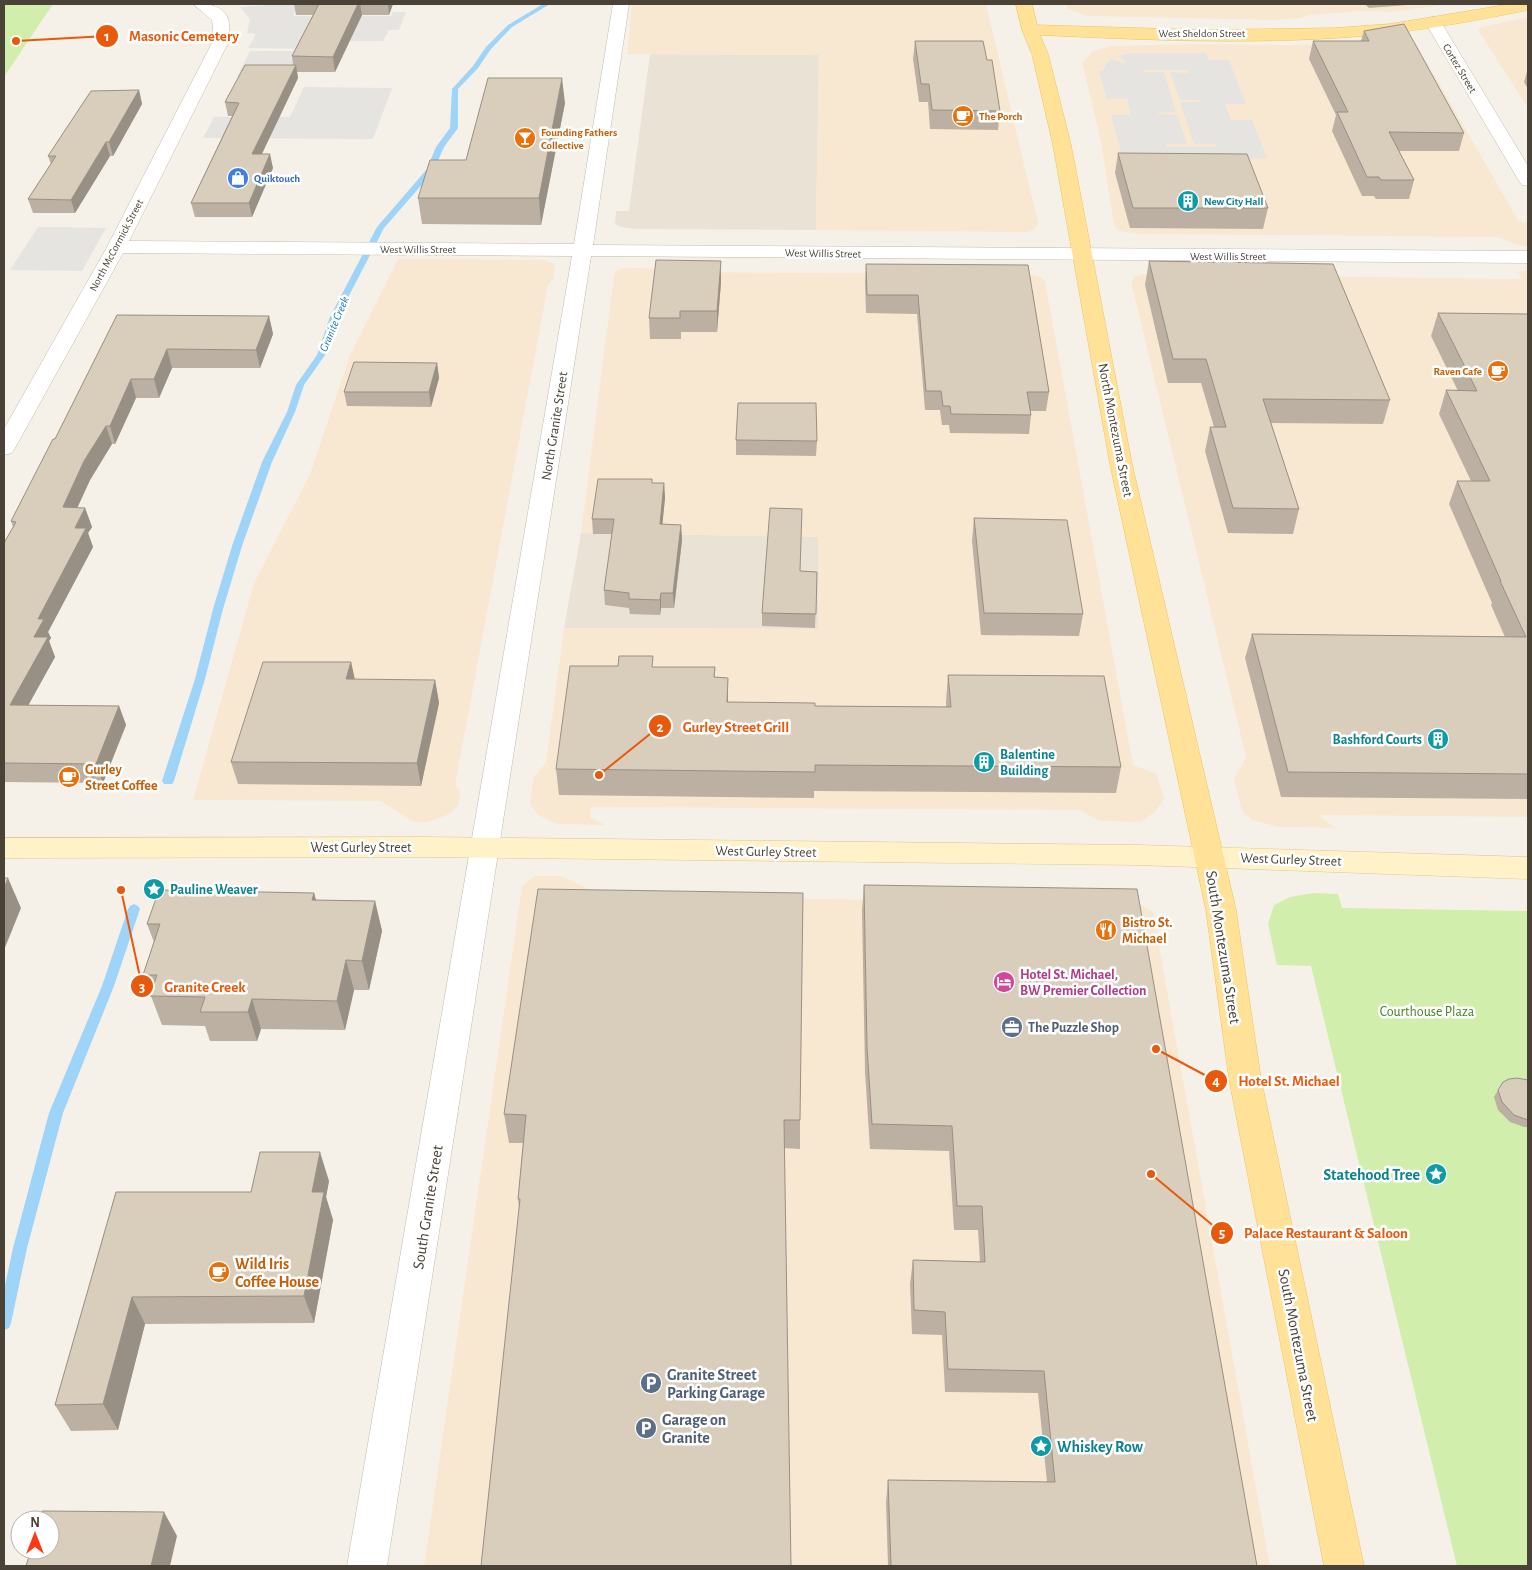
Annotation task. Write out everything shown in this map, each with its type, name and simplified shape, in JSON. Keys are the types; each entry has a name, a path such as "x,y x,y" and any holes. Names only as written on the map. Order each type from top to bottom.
{"main road":[{"name":"North Montezuma Street","path":"1024,4 1030,30 1040,54 1062,145 1121,464 1209,857"},
{"name":"West Sheldon Street","path":"1030,30 1308,34 1433,22 1528,5"},
{"name":"West Gurley Street","path":"4,848 484,848 1209,857 1284,858 1528,868"},
{"name":"South Montezuma Street","path":"1209,857 1221,910 1245,1079 1344,1566"}],"street":[{"name":"North McCormick Street","path":"4,448 117,248 222,38 220,18 201,4"},
{"name":"North Granite Street","path":"484,848 495,790 621,4"},
{"name":"Cortez Street","path":"1433,22 1528,181"},
{"name":"West Willis Street","path":"117,248 416,248 1528,257"},
{"name":"South Granite Street","path":"367,1566 484,848"}],"shaded area":[{"path":"298,4 293,16 391,16 393,12 406,12 399,30 389,30 383,41 308,41 304,49 248,48 256,34 247,33 250,19 240,7"},
{"path":"632,4 986,4 1038,223 1035,229 1028,232 816,230 819,55 627,54"},
{"path":"1065,4 1449,4 1394,12 1365,11 1309,15 1300,18 1275,20 1087,16 1068,9"},
{"path":"1528,17 1528,108 1478,30 1481,27"},
{"path":"1393,40 1417,45 1518,220 1525,223 1528,220 1528,246 1520,246 1497,237 1141,234 1119,231 1114,226 1101,141 1082,63 1093,51 1110,46 1191,44 1301,45"},
{"path":"250,51 302,51 290,76 237,76"},
{"path":"1129,53 1206,53 1209,60 1229,60 1246,104 1225,104 1231,120 1252,120 1267,158 1124,163 1111,115 1131,115 1127,99 1107,99 1099,71 1103,71 1106,63 1112,59 1124,63 1127,62 1118,56","holes":["1143,70 1188,70 1189,73 1170,72 1180,100 1199,100 1200,102 1180,102 1194,144 1215,144 1216,147 1167,147 1166,144 1187,144 1177,115 1157,113 1176,112 1164,72 1144,72"]},
{"path":"650,54 819,55 816,230 635,229 615,224 616,211 629,211"},
{"path":"304,87 392,88 373,139 203,138 214,117 290,117"},
{"path":"38,227 106,228 82,271 10,270"},
{"path":"398,259 543,260 553,263 555,266 553,280 548,285 455,785 460,791 459,804 450,814 428,822 414,822 380,801 193,800 254,583 310,474 350,355"},
{"path":"647,268 661,272 1030,274 1040,277 1045,281 1133,765 1157,774 1164,799 1156,811 1141,822 1100,821 1079,810 591,807 590,817 605,825 557,824 538,815 530,804 533,778 546,763 564,628 818,629 818,537 581,533 614,275 617,270"},
{"path":"1518,271 1528,271 1528,817 1318,815 1336,828 1279,827 1252,820 1242,811 1234,780 1246,757 1131,282 1135,276 1142,274 1522,279"},
{"path":"581,533 818,537 818,629 564,628"},
{"path":"535,876 560,876 605,896 1140,904 1153,912 1270,1566 424,1566 522,886"}],"green space":[{"path":"4,4 53,4 4,77"},
{"name":"Courthouse Plaza","path":"1314,893 1338,894 1342,908 1528,911 1528,1566 1457,1566 1311,966 1277,965 1268,924 1274,905 1290,897"}],"building":[{"path":"319,4 358,4 333,57 292,56"},
{"path":"1404,24 1464,133 1389,132 1414,180 1381,180 1379,177 1367,177 1337,112 1348,112 1313,41 1369,41 1364,31"},
{"path":"915,41 983,41 987,60 992,60 1000,111 932,110 929,84 921,84"},
{"path":"245,65 296,65 252,154 270,154 249,203 191,203 239,103 225,102"},
{"path":"488,78 562,78 539,198 418,198 430,160 466,160"},
{"path":"139,90 109,142 106,142 71,200 28,199 56,156 48,156 91,91"},
{"path":"1118,153 1247,154 1268,208 1133,208"},
{"path":"656,260 721,261 717,311 680,311 680,318 649,318"},
{"path":"1149,261 1333,264 1390,400 1263,399 1299,509 1233,508 1210,427 1226,427 1206,359 1173,359"},
{"path":"866,264 1028,265 1049,392 1027,392 1031,415 951,414 950,406 943,406 941,391 926,391 918,295 867,295"},
{"path":"1438,313 1528,314 1528,774 1288,772 1252,634 1526,637 1457,481 1490,481 1446,390 1477,391"},
{"path":"117,315 269,316 256,350 167,349 154,379 131,379 110,426 106,426 84,461 63,507 85,508 75,528 86,528 38,619 44,619 34,637 48,637 10,705 119,706 96,764 4,763 4,543 16,522 11,521 53,439 55,439"},
{"path":"354,362 437,363 429,392 344,392"},
{"path":"738,403 816,403 817,441 736,440"},
{"path":"598,479 652,479 652,483 664,483 660,524 681,525 673,593 661,593 660,600 629,599 629,593 604,590 614,519 592,519"},
{"path":"770,508 802,509 800,571 817,572 816,614 762,613"},
{"path":"974,518 1067,520 1083,614 984,613"},
{"path":"619,656 653,656 652,667 715,667 714,677 728,678 727,702 815,703 815,706 951,707 948,675 1104,676 1121,767 815,765 815,772 556,769 570,666 618,666"},
{"path":"263,662 351,662 346,679 435,680 417,763 231,762"},
{"path":"4,878 8,878 4,889"},
{"path":"864,885 1137,889 1257,1566 891,1566 888,1480 1055,1482 1044,1371 948,1369 945,1312 914,1310 913,1260 985,1262 982,1206 957,1206 952,1126 872,1124 867,1047"},
{"path":"538,889 803,893 800,1120 784,1120 791,1566 481,1566 520,1199 518,1199 526,1115 504,1114"},
{"path":"159,890 314,893 312,900 375,901 362,961 346,960 337,1001 252,999 248,1012 200,1012 205,997 150,996 157,975 143,975 160,924 147,924"},
{"path":"1517,1078 1528,1080 1528,1120 1514,1115 1502,1102 1498,1090 1503,1082"},
{"name":"Wild Iris Coffee House","path":"260,1152 320,1152 312,1192 324,1192 304,1296 132,1297 103,1404 55,1405 116,1192 251,1192"},
{"path":"60,1511 164,1512 151,1566 26,1566 28,1560 60,1560"}],"waterway":[{"name":"Granite Creek","path":"168,781 200,679 237,546 267,462 291,412 300,385 321,355 334,317 381,227 430,170 440,147 454,128 455,89 476,67 488,48 510,26 547,4"},
{"name":"Granite Creek","path":"4,1323 20,1248 56,1113 108,986 134,909"}],"place":[{"name":"Masonic Cemetery","path":"16,41"},
{"name":"The Porch","path":"963,116"},
{"name":"Founding Fathers Collective","path":"525,138"},
{"name":"Quiktouch","path":"238,178"},
{"name":"New City Hall","path":"1188,201"},
{"name":"Raven Cafe","path":"1498,371"},
{"name":"Bashford Courts","path":"1438,739"},
{"name":"Balentine Building","path":"984,762"},
{"name":"Gurley Street Grill","path":"599,775"},
{"name":"Gurley Street Coffee","path":"69,777"},
{"name":"Pauline Weaver","path":"154,889"},
{"name":"Granite Creek","path":"121,890"},
{"name":"Bistro St. Michael","path":"1106,930"},
{"name":"Hotel St. Michael, BW Premier Collection","path":"1004,982"},
{"name":"The Puzzle Shop","path":"1012,1027"},
{"name":"Hotel St. Michael","path":"1156,1049"},
{"name":"Palace Restaurant & Saloon","path":"1151,1174"},
{"name":"Statehood Tree","path":"1436,1174"},
{"name":"Wild Iris Coffee House","path":"219,1272"},
{"name":"Granite Street Parking Garage","path":"651,1383"},
{"name":"Garage on Granite","path":"646,1428"},
{"name":"Whiskey Row","path":"1041,1446"}]}
